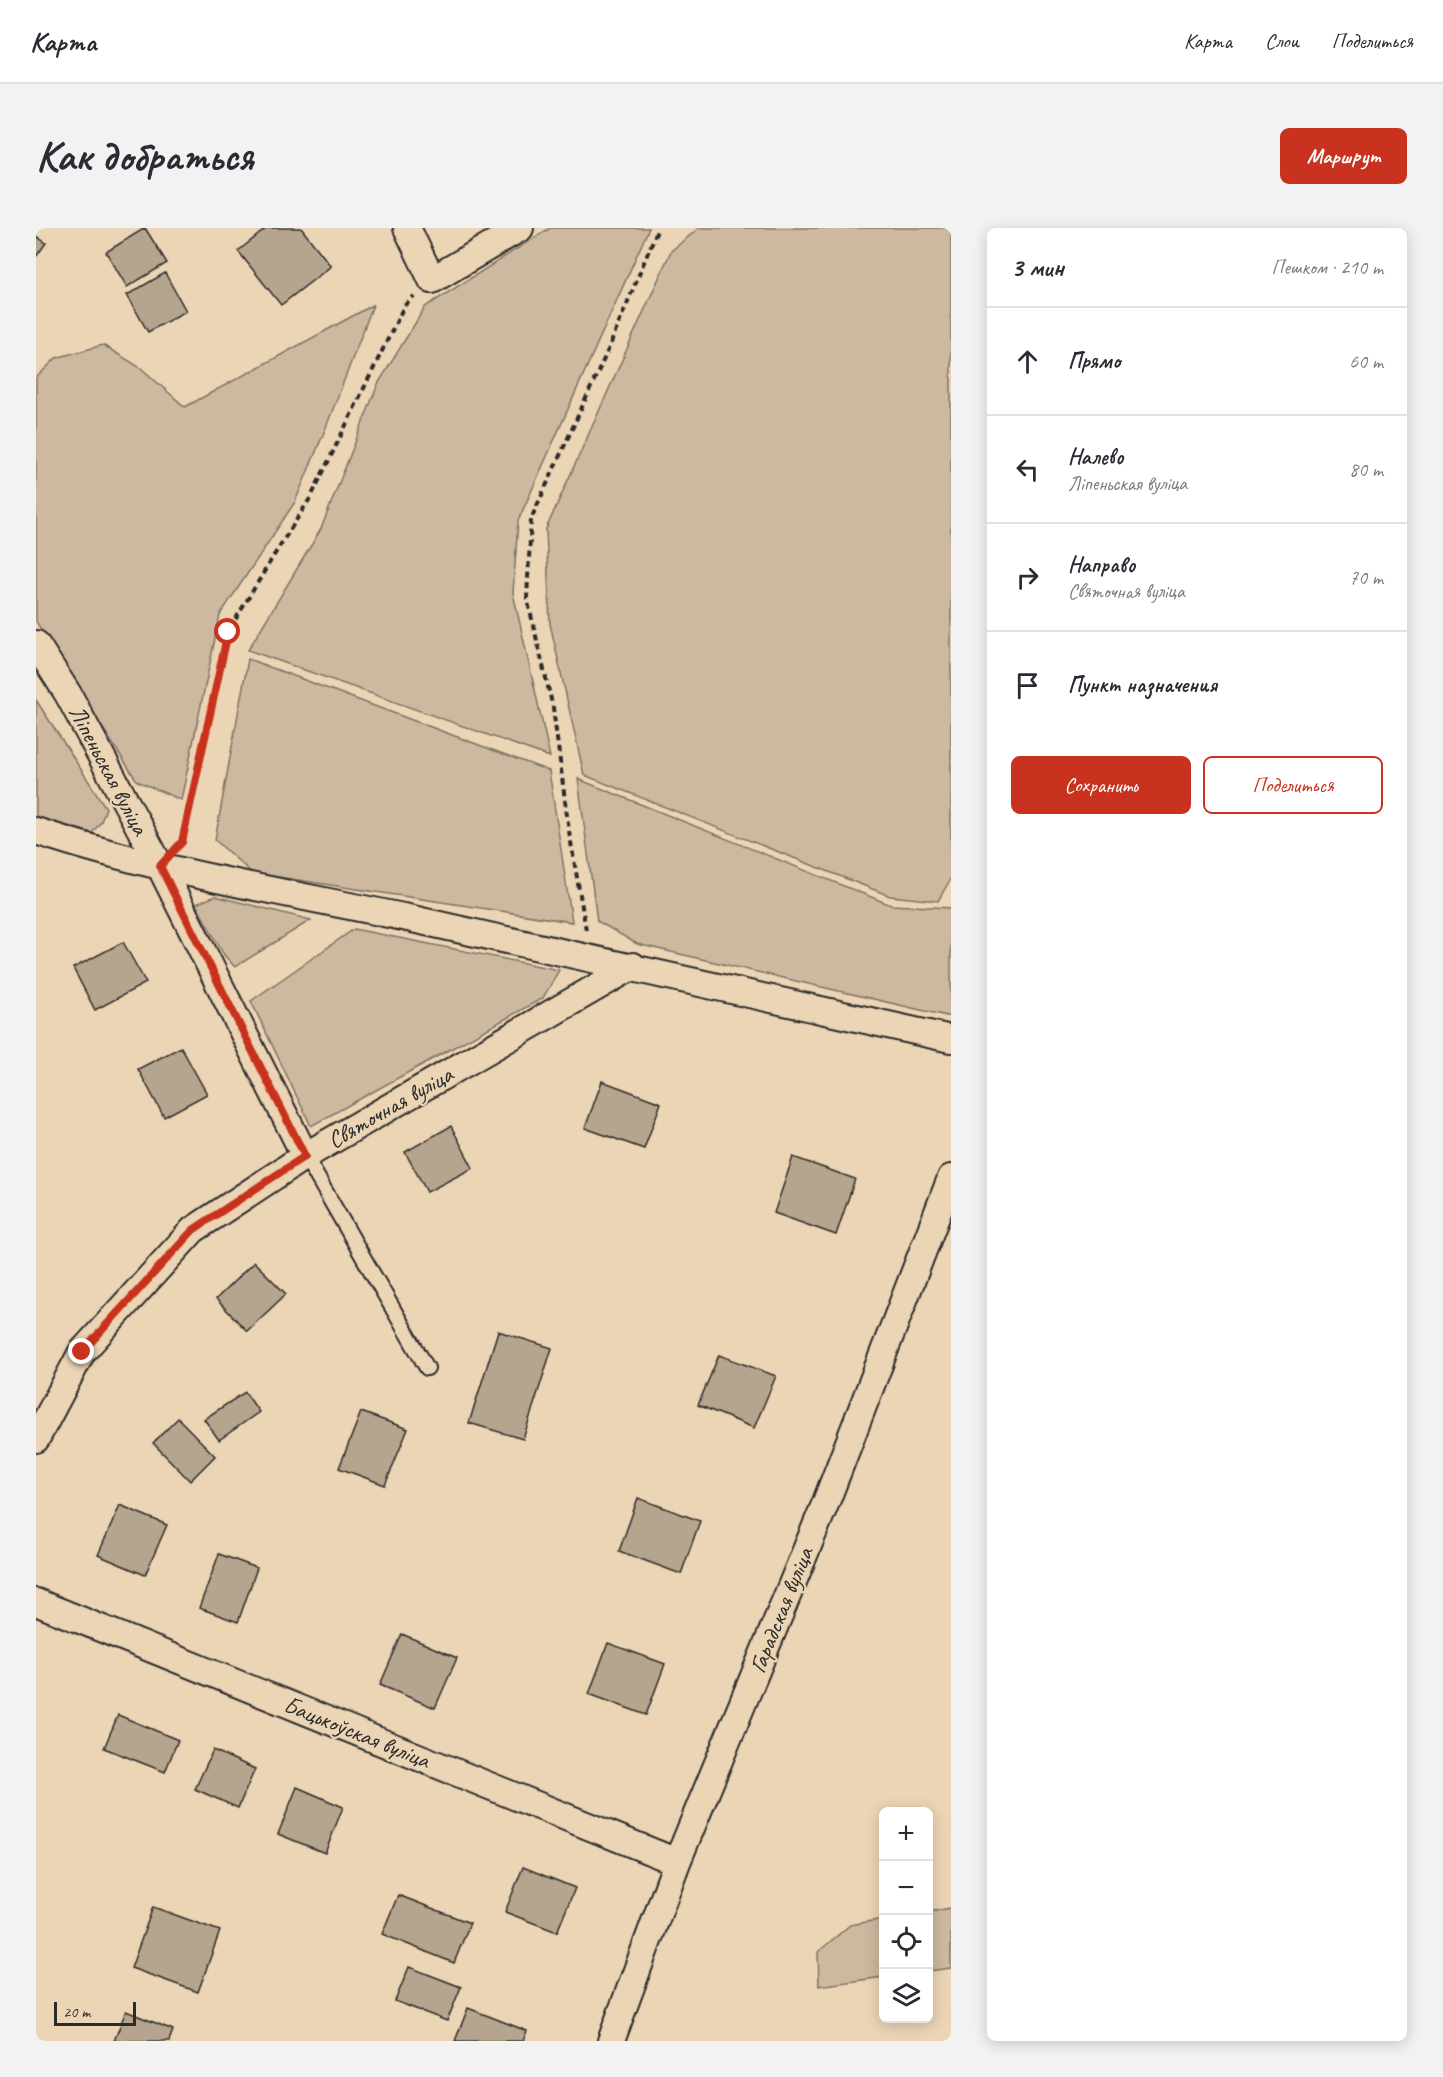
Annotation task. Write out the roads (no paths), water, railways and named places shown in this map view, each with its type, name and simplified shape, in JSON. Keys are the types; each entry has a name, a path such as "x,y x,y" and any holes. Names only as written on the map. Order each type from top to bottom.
{"street":[{"path":"407,228 432,280 520,228"},
{"name":"Ліпеньская вуліца","path":"36,644 68,694 160,866 305,1156"},
{"path":"36,831 160,866 633,966 951,1039"},
{"name":"Святочная вуліца","path":"36,1439 82,1352 193,1230 305,1156 633,966"},
{"name":"Гарадская вуліца","path":"611,2041 677,1862 826,1502 951,1178"},
{"name":"Бацькоўская вуліца","path":"36,1602 677,1862"}],"lane":[{"path":"305,1156 427,1368"}]}
